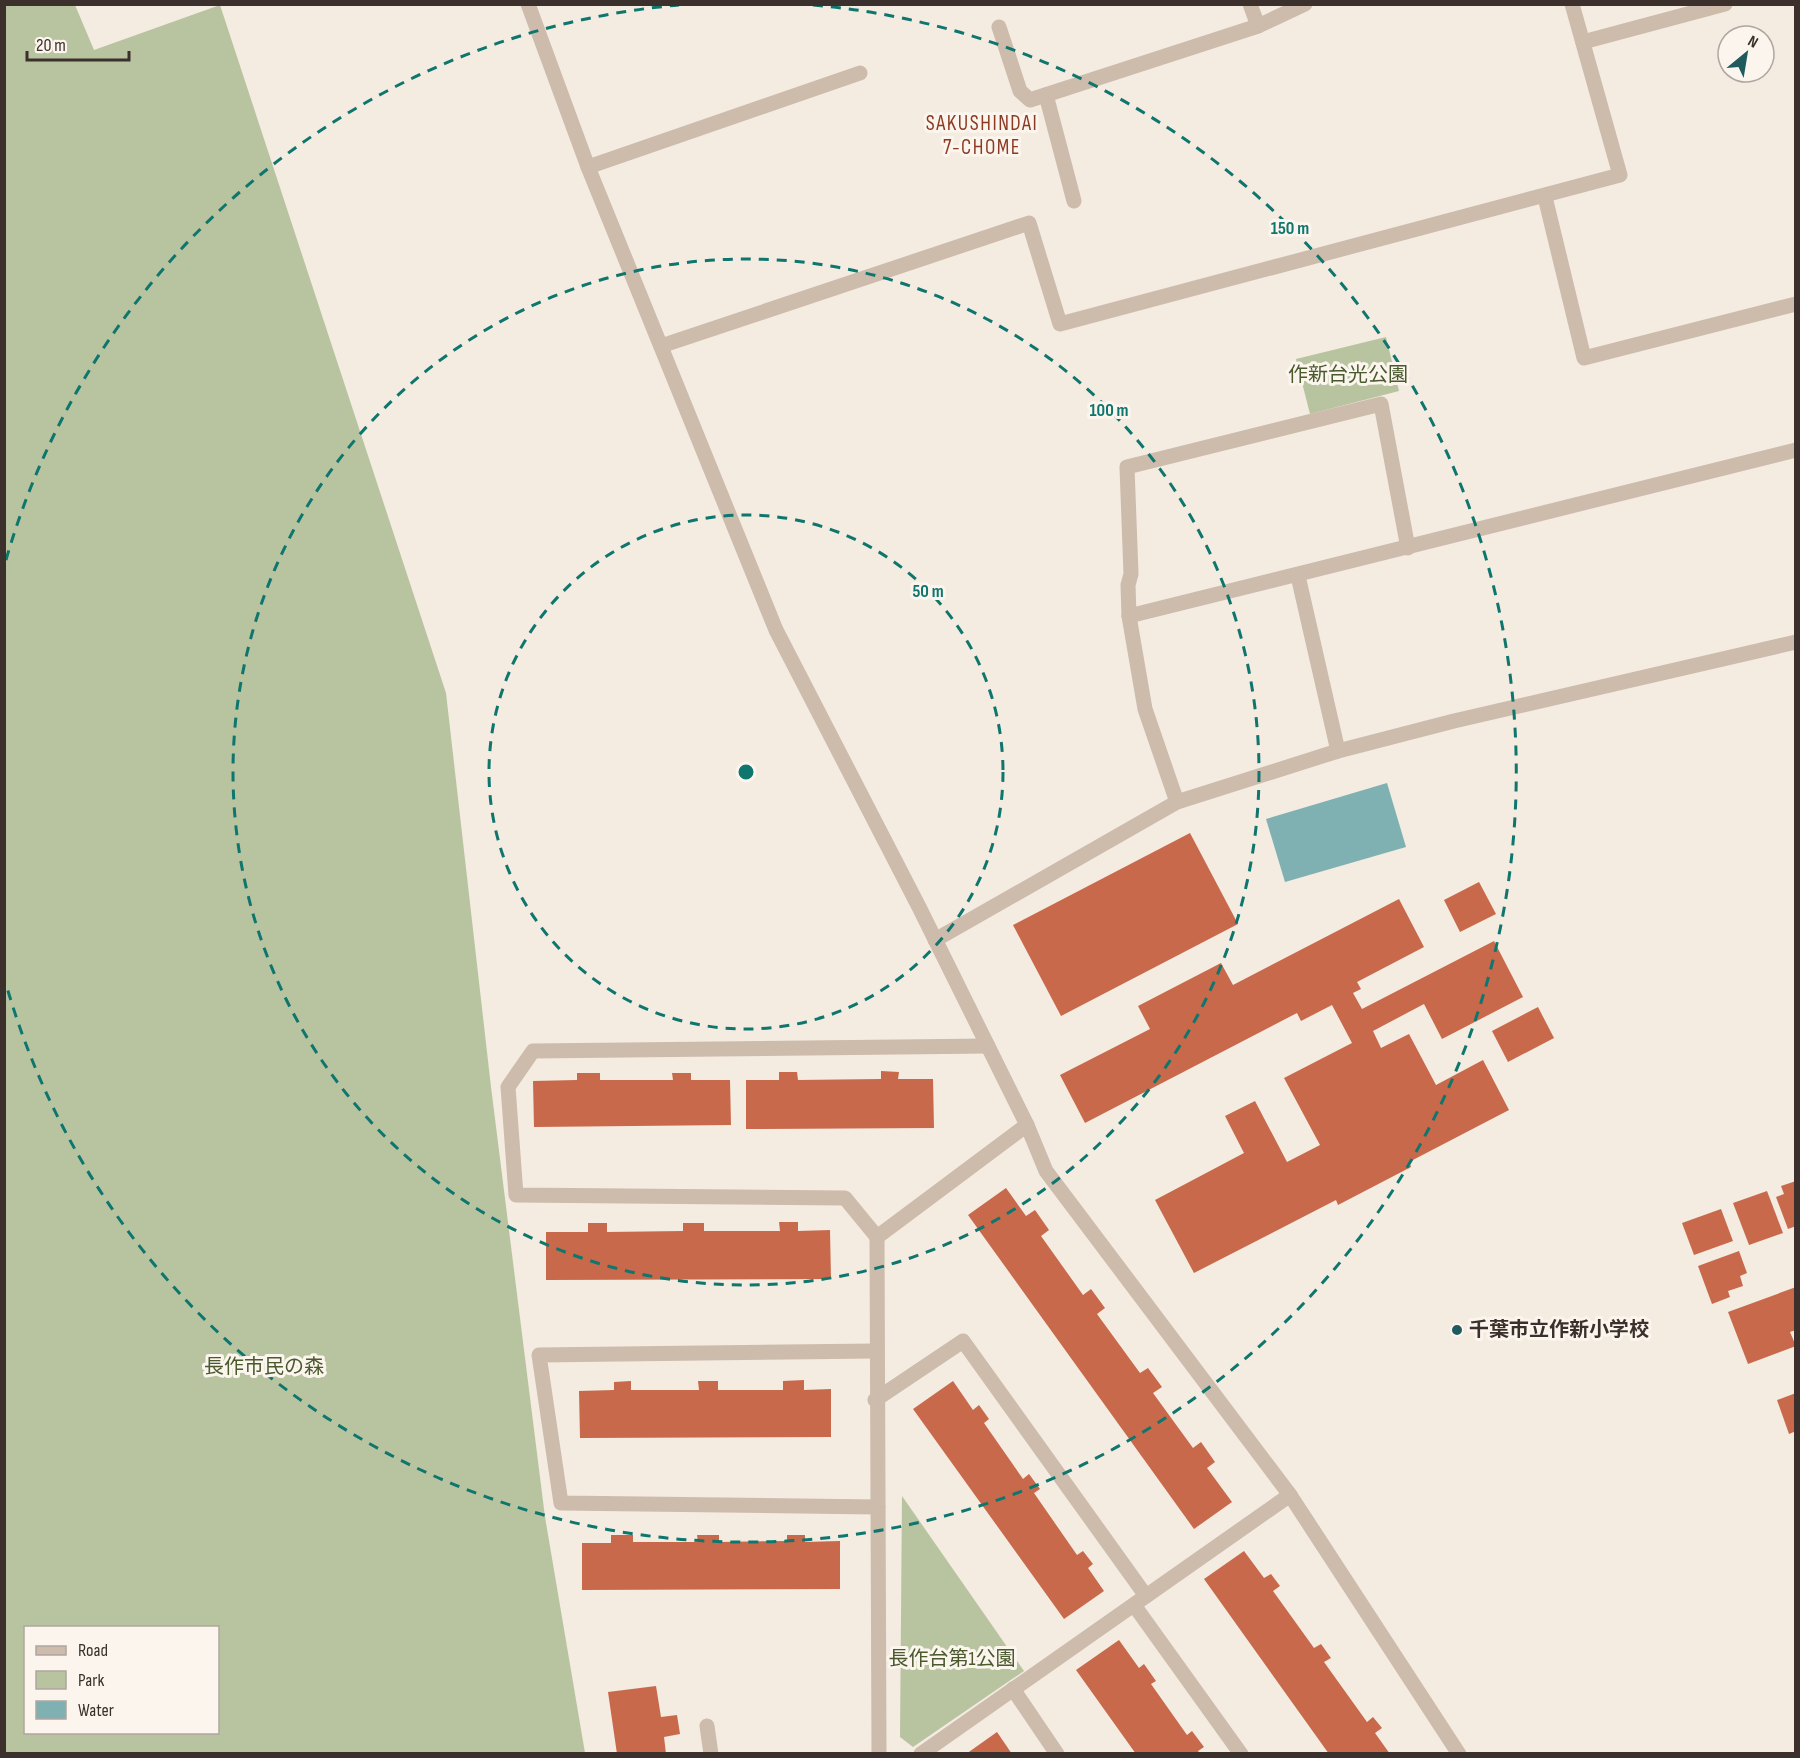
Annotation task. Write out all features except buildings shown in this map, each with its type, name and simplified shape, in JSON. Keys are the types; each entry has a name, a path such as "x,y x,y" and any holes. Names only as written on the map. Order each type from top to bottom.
{"street":[{"path":"528,4 588,167 776,630 988,1046 1027,1125 1046,1171 1290,1495 1458,1754"},
{"path":"1250,4 1258,26"},
{"path":"999,27 1020,91 1030,100 1258,26 1305,4"},
{"path":"661,346 1029,223 1060,324 1545,197 1620,175 1572,4"},
{"path":"1583,42 1725,4"},
{"path":"588,167 860,73"},
{"path":"1046,95 1074,201"},
{"path":"1545,197 1584,358 1796,304"},
{"path":"1177,802 1145,709 1129,616 1128,585 1131,574 1127,467 1381,404 1408,548"},
{"path":"1129,616 1298,576 1796,450"},
{"path":"1298,576 1338,751"},
{"path":"935,940 1177,802 1338,751 1454,721 1796,642"},
{"path":"879,1754 875,1400 877,1237 845,1198 516,1195 508,1087 533,1051 988,1046"},
{"path":"877,1237 1027,1125"},
{"path":"875,1400 963,1341 1140,1600 1241,1754"},
{"path":"877,1351 539,1355 561,1503 878,1507"},
{"path":"921,1754 1290,1495"},
{"path":"1013,1689 1057,1754"},
{"path":"707,1726 711,1754"}],"green space":[{"name":"長作市民の森","path":"5,4 75,5 94,50 220,5 446,693 491,1087 545,1517 585,1753 5,1753"},
{"name":"作新台光公園","path":"1386,337 1399,391 1310,414 1296,359"},
{"name":"長作台第1公園","path":"902,1496 1024,1671 913,1747 900,1737"}],"water":[{"path":"1387,783 1406,847 1285,882 1266,819"}],"place":[{"name":"千葉市立作新小学校","path":"1457,1330"}],"district":[{"name":"SAKUSHINDAI 7-CHOME","path":"982,135"}]}
